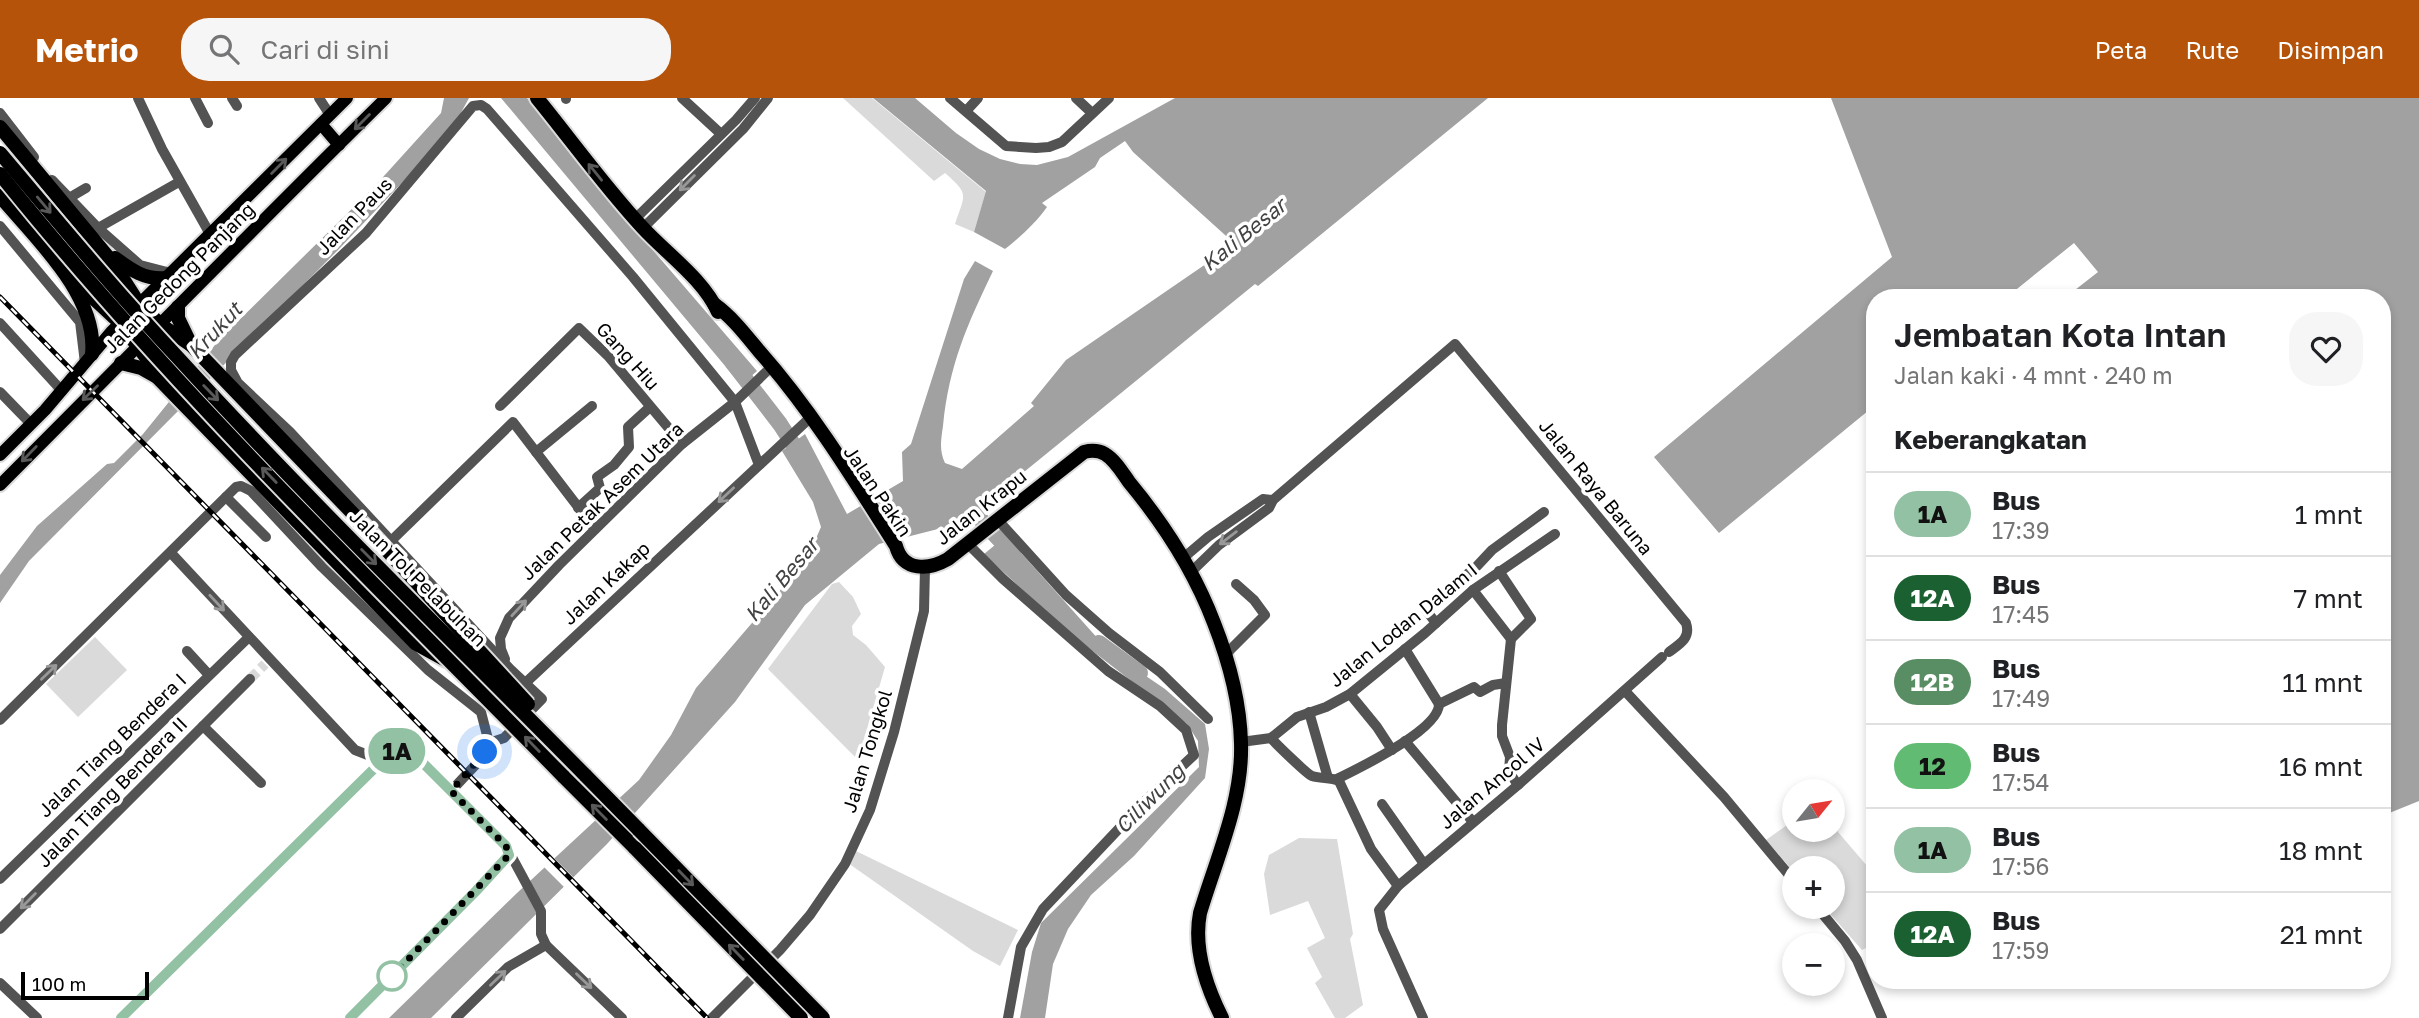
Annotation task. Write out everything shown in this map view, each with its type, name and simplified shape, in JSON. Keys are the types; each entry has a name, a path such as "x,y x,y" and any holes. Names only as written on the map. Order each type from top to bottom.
{"highway":[{"name":"Jalan Pakin","path":"537,98 639,223 698,284 764,374 808,420"},
{"path":"0,127 98,244 139,304 161,325 193,347 361,522 507,680 585,775"},
{"name":"Jalan Tol Pelabuhan","path":"0,153 81,250 181,362 823,1018"},
{"name":"Jalan Tol Pelabuhan","path":"0,174 165,366 801,1018"},
{"path":"0,196 60,268 78,294 90,323 88,359"},
{"path":"98,244 138,274 168,275"},
{"path":"60,268 120,324 152,365 159,379"},
{"name":"Jalan Pakin","path":"714,304 728,315 772,365 895,549"},
{"path":"178,307 178,318 193,347"},
{"path":"121,363 141,368 159,379 415,643 453,664"},
{"name":"Jalan Krapu","path":"895,549 909,564 925,568 948,559 1084,452 1099,451 1112,460 1147,503 1182,559"},
{"path":"1182,559 1214,622 1226,655 1237,703 1241,742 1236,795 1198,921 1198,945 1208,987 1222,1018"}],"main road":[{"name":"Jalan Gedong Panjang","path":"0,453 62,391 139,304 347,98"},
{"name":"Jalan Gedong Panjang","path":"0,485 386,98"},
{"path":"326,119 339,145"}],"street":[{"path":"138,98 179,181 210,234"},
{"path":"195,98 208,123"},
{"path":"319,98 326,119"},
{"path":"682,98 721,134"},
{"path":"715,147 721,134 755,98"},
{"path":"639,223 715,147 743,129 768,98"},
{"path":"950,98 1006,146 1036,148 1056,145 1109,98"},
{"path":"967,110 978,98"},
{"path":"1076,98 1092,113"},
{"name":"Jalan Paus","path":"525,683 290,432 238,383 233,377 231,362 235,355 366,233 473,106 481,105 487,109 633,277 735,402 759,465"},
{"path":"0,113 69,198 98,228 140,265 168,275"},
{"path":"736,120 743,129"},
{"path":"98,228 179,181"},
{"path":"69,198 86,188"},
{"path":"0,226 80,322 88,359"},
{"path":"0,323 62,391"},
{"name":"Gang Hiu","path":"500,406 579,328 609,357 682,444"},
{"name":"Jalan Raya Baruna","path":"1273,500 1455,344 1686,623 1686,637 1625,691"},
{"name":"Jalan Petak Asem Utara","path":"513,672 501,649 500,638 509,618 682,444 735,402 764,374"},
{"path":"0,392 31,424"},
{"path":"536,452 592,406"},
{"name":"Gang Hiu","path":"578,508 600,488 597,477 614,465 629,447 628,427 650,407"},
{"name":"Jalan Kakap","path":"485,723 808,420"},
{"path":"392,540 513,422 595,529"},
{"path":"0,720 236,487 241,486 251,491 322,567 428,670 481,712 489,743 480,760 451,791"},
{"path":"226,497 266,537"},
{"path":"1182,559 1208,537 1263,499 1273,500 1269,508 1219,545 1190,573"},
{"path":"1436,623 1424,609 1492,550 1544,512"},
{"path":"996,520 1066,595 1109,633 1160,672 1208,719"},
{"name":"Jalan Lodan Dalam I","path":"1270,738 1297,718 1350,694 1473,590 1555,534"},
{"path":"968,542 1003,579 1108,671 1160,706 1186,730 1194,755 1146,800 1043,909 1021,947 1008,1018"},
{"path":"171,553 249,637 268,662 355,750 373,757 412,752 506,846 541,911 541,934 546,945 622,1018"},
{"name":"Jalan Tongkol","path":"712,1018 795,932 833,884 845,864 870,810 894,732 924,611 925,568"},
{"path":"1499,571 1531,619 1511,639 1506,683 1502,736 1510,757 1509,772 1518,785"},
{"path":"1226,655 1265,615 1254,600 1236,584"},
{"path":"1473,590 1511,639"},
{"name":"Jalan Tiang Bendera I","path":"0,879 249,637"},
{"path":"1241,742 1270,738 1298,762 1305,772 1332,779 1392,750 1437,716 1439,704 1405,649"},
{"path":"187,651 209,675"},
{"path":"481,712 513,672"},
{"name":"Jalan Tiang Bendera II","path":"0,929 250,679"},
{"path":"489,743 504,738 542,699 525,683"},
{"path":"1439,704 1475,686 1480,692 1493,685 1506,683"},
{"path":"1625,691 1724,797 1782,867"},
{"name":"Jalan Ancol IV","path":"1421,1017 1380,923 1379,910 1398,886 1625,691"},
{"path":"1350,694 1392,750"},
{"path":"1309,712 1332,779 1371,849 1398,886"},
{"path":"203,726 261,783"},
{"path":"1405,741 1473,822"},
{"path":"121,1018 389,754"},
{"path":"1382,804 1424,864"},
{"path":"350,1018 509,855"},
{"path":"1826,919 1845,941 1866,981"},
{"path":"456,1018 508,967 546,945"},
{"path":"0,983 37,1018"},
{"path":"1870,989 1882,1018"}],"shaded area":[{"path":"843,98 872,98 986,192 974,232 955,224 963,200 959,186 945,173 934,181"},
{"path":"839,582 853,597 861,614 852,626 853,635 866,645 885,667 858,760 768,669 832,584"},
{"path":"95,637 127,670 78,717 46,684"},
{"path":"1782,829 1782,842 1845,840 1866,865 1866,948 1862,950 1835,919 1845,919 1845,856 1782,856 1782,858 1766,840"},
{"path":"1299,838 1337,839 1353,934 1350,939 1363,1005 1345,1018 1335,1018 1315,983 1322,977 1307,948 1325,938 1308,901 1270,915 1264,874 1269,855"},
{"path":"856,851 1018,930 1000,966 973,951 848,863"}],"water":[{"path":"444,98 469,98 451,131 340,248 29,561 0,603 0,575 37,526 107,464 114,463 143,434 219,340 374,187 441,113"},
{"path":"501,98 527,98 595,183 757,371 741,385"},
{"name":"Kali Besar","path":"873,98 915,98 979,149 1000,159 1037,165 1068,157 1175,98 1488,98 992,498 995,503 960,534 938,529 879,544 805,605 735,702 607,844 431,1018 389,1018 517,893 639,780 671,735 696,688 807,559 821,527 813,502 782,451 805,434 847,514 903,481 902,452 911,444 964,279 975,261 993,271 967,328 955,364 941,440 945,463 962,469 1034,406 1031,403 1066,360 1235,244 1133,152 1125,141 1100,158 1095,167 1042,203 1047,207 1028,230 1005,249 974,232 986,191"},
{"path":"1831,98 2419,98 2419,801 2391,812 2391,289 2076,289 2098,272 2074,243 2017,289 1866,289 1866,413 1719,533 1654,457 1892,257"},
{"path":"1006,536 1100,641 1118,657 1165,689 1205,724 1209,749 1205,778 1134,856 1091,895 1068,929 1053,964 1045,1018 1020,1018 1032,952 1041,923 1199,767 1198,741 1187,724 1068,632 984,554"}],"pier":[{"path":"552,856 576,880 566,889 542,865"}],"waterway":[{"path":"733,363 780,424 804,461"},
{"name":"Ciliwung","path":"969,507 1013,554"},
{"name":"Ciliwung","path":"1099,643 1140,673"}],"tunnel":[{"path":"250,679 265,664"}],"railway":[{"path":"0,297 707,1018"}],"bus line":[{"name":"1A","path":"121,1018 389,754 397,751 412,752 506,846 509,855 350,1018"}],"route":[{"path":"392,976 509,855 506,846 451,791 485,752"}],"water label":[{"name":"Krukut","path":"215,331"}]}
